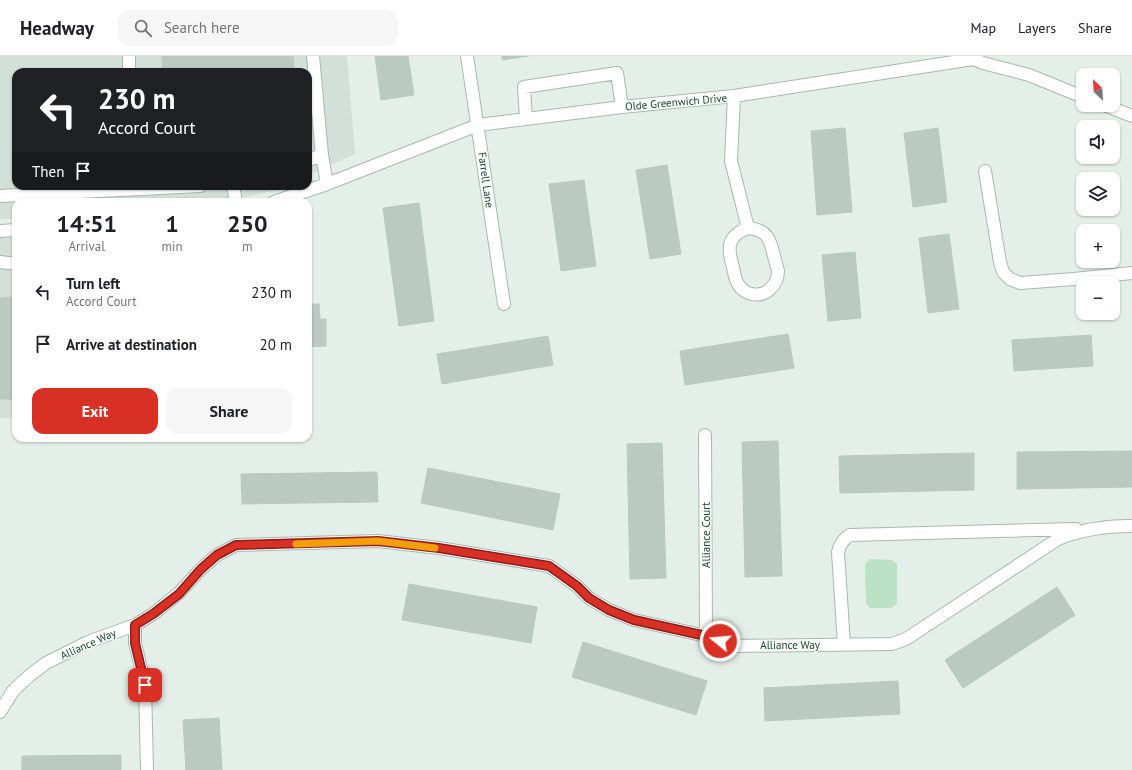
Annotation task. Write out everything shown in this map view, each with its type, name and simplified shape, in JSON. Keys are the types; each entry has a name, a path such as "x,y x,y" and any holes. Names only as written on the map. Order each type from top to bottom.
{"street":[{"path":"129,56 129,68"},
{"path":"313,56 322,155 327,184"},
{"name":"Farrell Lane","path":"467,56 504,304"},
{"name":"Olde Greenwich Drive","path":"312,189 478,125 622,107 734,96 972,59 1029,75 1076,94"},
{"path":"526,119 524,87 617,73 622,107"},
{"path":"734,96 731,161 748,228"},
{"path":"1120,111 1132,116"},
{"path":"312,159 322,155"},
{"path":"985,171 1000,262 1003,272 1010,279 1020,283 1132,273"},
{"path":"0,196 30,198 113,190"},
{"name":"Olde Greenwich Drive","path":"286,198 309,190"},
{"path":"748,228 757,229 770,239 778,270 777,279 767,292 750,294 737,284 729,253 729,244 733,236 748,228"},
{"path":"0,231 12,230"},
{"path":"0,262 12,264"},
{"name":"Alliance Court","path":"705,435 706,636"},
{"name":"Alliance Way","path":"844,645 838,552 840,544 850,535 1132,526"},
{"name":"Alliance Way","path":"0,712 13,691 46,663 88,642 135,625 153,614 179,594 201,569 217,555 236,545 378,541 439,548 549,566 577,586 589,598 609,610 634,620 706,636 734,646 844,645 892,644 906,639 1058,539 1074,532 1094,528"},
{"path":"135,625 135,643 145,685 147,770"}],"shaded area":[{"path":"0,56 347,56 355,154 312,173 312,68 12,68 12,190 275,190 239,198 12,198 12,219 0,219"},
{"path":"12,237 12,418 0,418 0,238"}],"green space":[{"path":"870,559 892,560 897,564 897,603 892,608 870,608 866,603 865,564"}],"building":[{"path":"162,56 293,56 294,68 163,68"},
{"path":"375,56 408,56 414,95 381,100"},
{"path":"502,56 529,56 502,60"},
{"path":"845,128 852,212 817,215 811,131"},
{"path":"938,128 947,202 913,207 904,133"},
{"path":"667,165 681,254 650,259 636,170"},
{"path":"584,180 596,266 561,271 549,184"},
{"path":"419,203 434,321 399,326 383,208"},
{"path":"949,234 959,309 928,313 919,238"},
{"path":"855,252 861,318 828,321 822,255"},
{"path":"12,297 12,399 0,399 0,298"},
{"path":"312,304 319,304 320,319 326,319 326,346 312,347"},
{"path":"788,334 794,368 685,385 680,351"},
{"path":"1091,335 1093,366 1014,371 1012,340"},
{"path":"548,336 553,365 442,384 437,354"},
{"path":"778,441 782,576 745,577 742,442"},
{"path":"662,443 666,578 630,579 627,444"},
{"path":"1132,451 1132,487 1017,489 1017,452"},
{"path":"974,453 974,490 840,493 839,456"},
{"path":"428,468 560,494 553,530 421,503"},
{"path":"377,472 378,502 242,504 241,474"},
{"path":"409,584 537,607 531,643 402,620"},
{"path":"1057,587 1075,615 963,688 945,660"},
{"path":"583,642 707,681 696,715 572,677"},
{"path":"898,681 900,714 765,721 764,688"},
{"path":"219,718 222,770 186,770 183,720"},
{"path":"121,755 121,770 22,770 22,756"}],"slow traffic":[{"path":"296,544 378,541 435,548"}],"route":[{"path":"145,685 135,643 135,625 153,614 179,594 201,569 217,555 236,545 378,541 439,548 549,566 577,586 589,598 609,610 634,620 706,636 720,641"}]}
